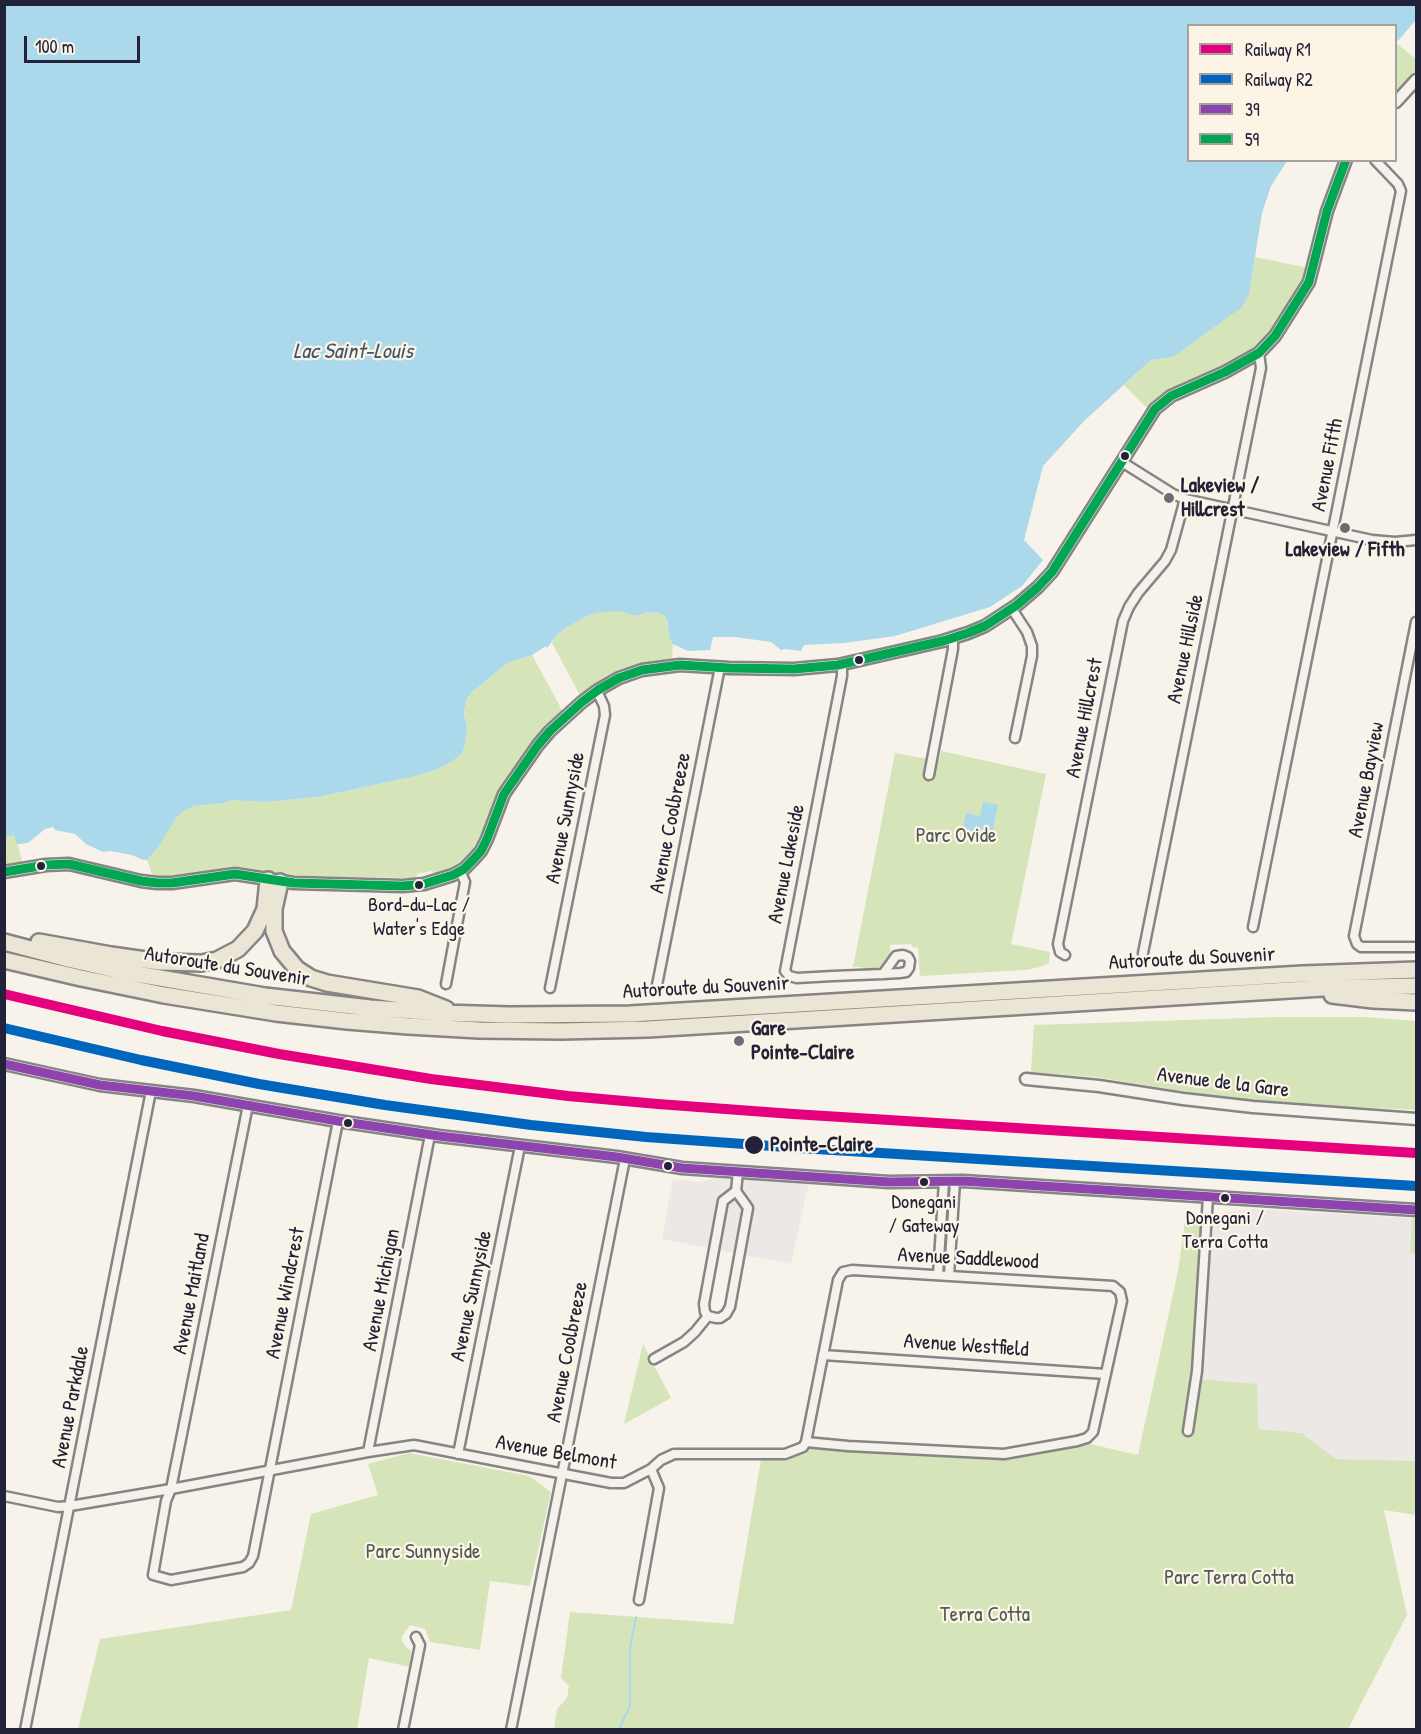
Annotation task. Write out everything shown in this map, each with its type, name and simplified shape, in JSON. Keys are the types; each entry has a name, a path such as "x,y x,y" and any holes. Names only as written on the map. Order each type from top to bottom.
{"highway":[{"path":"4,936 150,960 208,962 230,954 250,938 262,917 274,881"},
{"path":"274,881 274,931 282,951 297,969 311,978 327,983 418,998 457,1013"},
{"name":"Autoroute du Souvenir","path":"4,942 115,970 238,992 349,1006 457,1013 558,1016 630,1014 1312,973 1416,970"},
{"name":"Autoroute du Souvenir","path":"4,960 102,983 228,1006 347,1021 479,1030 648,1029 1294,990 1416,986"},
{"path":"1294,990 1373,1000 1416,1002"}],"street":[{"path":"1397,100 1416,80"},
{"path":"4,872 46,865 69,864 149,882 172,882 235,874 274,881 412,886 435,882 460,872 481,851 504,795 532,752 557,724 597,691 619,678 642,670 686,664 804,669 842,664 953,637 985,626 1012,609 1038,587 1058,564 1152,413 1164,400 1225,372 1259,353 1275,336 1308,284 1327,211 1346,162"},
{"name":"Avenue Fifth","path":"1253,927 1401,191 1398,184 1377,162"},
{"name":"Avenue Hillside","path":"1143,953 1262,368 1259,353"},
{"path":"1122,462 1185,499 1333,533 1380,541 1416,540"},
{"name":"Avenue Hillcrest","path":"1065,956 1060,952 1058,944 1121,630 1129,607 1171,550 1185,499"},
{"path":"1012,609 1027,632 1032,646 1032,656 1015,738"},
{"name":"Avenue Bayview","path":"1416,622 1354,939 1357,944 1367,947 1416,947"},
{"path":"929,775 953,649 953,637"},
{"name":"Avenue Lakeside","path":"842,664 842,676 785,970 789,976 797,978 883,974"},
{"name":"Avenue Coolbreeze","path":"657,985 720,667"},
{"name":"Avenue Sunnyside","path":"550,988 605,715 603,703 597,691"},
{"path":"446,984 465,882 460,872"},
{"path":"4,1064 89,1083 201,1097 430,1135 673,1167 882,1181 949,1181 1416,1210"},
{"name":"Avenue de la Gare","path":"1026,1079 1081,1084 1241,1106 1416,1119"},
{"name":"Avenue Parkdale","path":"25,1730 151,1091"},
{"name":"Avenue Maitland","path":"248,1105 171,1489 166,1501 153,1575 171,1580 243,1567 249,1563 253,1556 269,1471"},
{"name":"Avenue Windcrest","path":"269,1471 338,1121"},
{"name":"Avenue Michigan","path":"368,1452 430,1135"},
{"name":"Avenue Sunnyside","path":"458,1454 520,1146"},
{"name":"Avenue Coolbreeze","path":"511,1730 625,1159"},
{"path":"736,1191 723,1201 704,1304 708,1316 716,1318 726,1314 730,1307 748,1208 736,1191 738,1172"},
{"path":"938,1275 949,1181"},
{"path":"949,1181 949,1276"},
{"path":"1188,1431 1197,1371 1208,1197"},
{"name":"Avenue Saddlewood","path":"852,1270 938,1275 1113,1286 1120,1292 1122,1301 1093,1432 1087,1438 1077,1442 1004,1454 806,1442 838,1280 843,1272 852,1270"},
{"path":"654,1359 684,1342 708,1316"},
{"name":"Avenue Westfield","path":"823,1355 1106,1374"},
{"name":"Avenue Belmont","path":"4,1496 58,1507 69,1506 414,1445 562,1475 624,1483 674,1454 785,1454 803,1447 806,1442"},
{"path":"639,1600 659,1488 651,1469"},
{"path":"403,1730 420,1645 416,1637"}],"shaded area":[{"path":"716,1178 809,1183 791,1264 662,1239 673,1179 698,1182"},
{"path":"1253,1209 1412,1218 1410,1252 1416,1253 1416,1461 1336,1459 1302,1433 1258,1429 1194,1379 1197,1371 1214,1222 1225,1212"}],"green space":[{"path":"1397,44 1416,59 1416,77 1397,98"},
{"path":"1255,257 1308,268 1303,285 1272,331 1251,352 1223,368 1173,389 1149,410 1124,385 1151,360 1173,357 1249,294"},
{"path":"608,611 637,616 647,612 657,612 663,615 667,619 670,640 673,644 672,659 629,668 605,680 581,697 552,643 557,635 574,622"},
{"path":"532,655 563,712 532,744 503,784 479,842 461,865 434,874 432,871 417,874 416,878 300,876 233,866 178,876 153,877 147,860 181,812 194,806 224,803 230,800 265,802 318,797 411,777 436,770 451,762 464,748 467,730 464,713 466,700 470,694 507,663"},
{"name":"Parc Ovide","path":"941,751 1046,774 1011,944 1050,952 1049,963 1026,970 920,976 918,948 912,947 911,944 890,945 891,955 880,967 867,970 853,967 895,753 939,761"},
{"path":"15,834 22,862 5,866 4,836"},
{"path":"1278,1017 1366,1017 1416,1021 1416,1110 1249,1102 1096,1077 1031,1072 1034,1025"},
{"path":"946,1197 949,1197 945,1261 942,1261"},
{"name":"Parc Terra Cotta","path":"1186,1214 1202,1217 1194,1379 1257,1384 1258,1429 1302,1433 1336,1459 1416,1461 1416,1515 1384,1510 1407,1615 1348,1729 554,1730 557,1709 567,1698 569,1686 561,1678 570,1612 733,1624 762,1454 785,1454 806,1442 1004,1454 1077,1441 1138,1455 1178,1271"},
{"path":"1412,1218 1416,1219 1416,1253 1410,1253"},
{"path":"643,1344 671,1398 624,1424"},
{"name":"Parc Sunnyside","path":"409,1453 529,1476 551,1492 530,1586 490,1581 480,1650 430,1642 425,1629 410,1625 401,1638 411,1651 410,1667 369,1658 357,1729 78,1729 100,1639 291,1610 311,1514 378,1495 368,1464"}],"water":[{"name":"Lac Saint-Louis","path":"1416,4 1416,20 1397,42 1397,24 1187,24 1187,162 1286,162 1271,186 1262,213 1249,294 1242,307 1173,357 1151,360 1084,421 1043,466 1024,540 1043,560 1022,586 990,607 895,636 844,643 804,645 801,651 781,650 771,642 735,637 713,637 710,650 688,651 673,644 670,640 667,619 657,612 647,612 637,616 618,611 596,613 567,627 547,648 546,646 532,655 507,663 470,694 466,700 464,713 467,730 464,748 462,753 451,762 436,770 411,777 318,797 265,802 231,800 224,803 194,806 176,818 159,846 147,860 143,860 132,855 103,852 86,844 75,834 55,830 53,827 45,829 28,843 17,844 14,835 5,836 5,5"},
{"path":"983,802 998,805 992,833 978,830 977,836 962,833 966,813 980,816"}],"waterway":[{"path":"619,1730 630,1705 630,1648 636,1617"}],"rail line":[{"name":"R1","path":"4,994 162,1031 279,1054 431,1079 568,1096 793,1114 1416,1153"},
{"name":"R2","path":"4,1028 141,1060 259,1084 385,1105 531,1125 646,1137 800,1148 1416,1186"}],"transit line":[{"name":"59","path":"4,872 46,865 69,864 157,883 235,874 294,883 403,886 424,884 453,875 472,861 481,851 487,839 504,794 538,745 582,702 619,678 642,670 680,665 794,669 838,665 943,641 985,626 1017,605 1052,572 1155,409 1171,396 1225,372 1259,353 1275,336 1309,282 1327,211 1345,162"},
{"name":"39","path":"4,1064 100,1085 194,1096 439,1136 617,1157 682,1168 889,1182 963,1181 1416,1210"}],"place":[{"name":"Lakeview / Hillcrest","path":"1169,498"},
{"name":"Lakeview / Fifth","path":"1345,528"},
{"name":"Bord-du-Lac / Water's Edge","path":"419,885"},
{"name":"Gare Pointe-Claire","path":"739,1041"},
{"name":"Pointe-Claire","path":"754,1145"},
{"name":"Donegani / Gateway","path":"924,1182"},
{"name":"Donegani / Terra Cotta","path":"1225,1198"}],"park label":[{"name":"Terra Cotta","path":"985,1615"}]}
